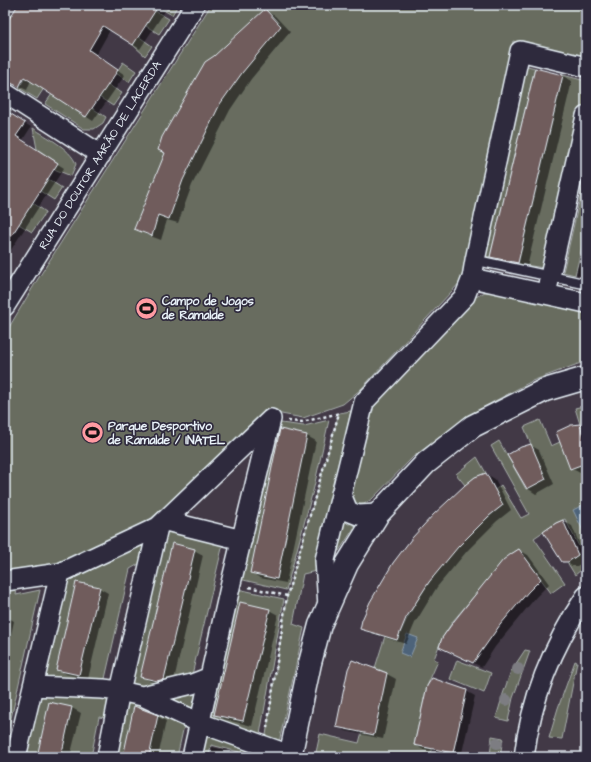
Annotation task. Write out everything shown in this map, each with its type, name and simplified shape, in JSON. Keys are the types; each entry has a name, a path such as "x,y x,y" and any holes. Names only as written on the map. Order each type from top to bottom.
{"street":[{"name":"RUA DO DOUTOR AARÃO DE LACERDA","path":"5,306 195,5"},
{"path":"328,606 326,560 364,402 465,296 473,269 520,51 586,67"},
{"path":"5,93 101,155"},
{"path":"546,294 586,116"},
{"path":"473,269 546,294 586,304"},
{"path":"33,686 120,691 142,696 200,723 290,756 310,663 320,625 347,564 378,514 426,464 473,426 545,390 586,378"},
{"path":"5,581 60,573 162,524 271,419"},
{"path":"192,757 231,583 271,419"},
{"path":"341,494 348,511 358,515 378,514"},
{"path":"162,524 242,540"},
{"path":"107,757 120,691 162,524"},
{"path":"16,757 60,573"},
{"path":"524,757 526,740 537,695 552,655 569,621 586,596"},
{"path":"142,696 192,684 210,677"}],"lane":[{"path":"473,269 549,276 586,284"}],"path":[{"path":"271,419 302,422 339,413 364,402"},
{"path":"264,746 288,596 339,413"},
{"path":"231,583 288,596"}],"green space":[{"path":"160,5 178,5 172,15 158,7"},
{"name":"Campo de Jogos de Ramalde","path":"211,5 586,5 586,59 513,41 464,278 361,389 343,404 303,418 265,411 212,468 149,520 104,545 54,565 5,572 5,334 36,282"},
{"path":"5,11 68,51 37,99 19,88 41,52 5,28"},
{"path":"155,11 169,19 159,34 146,26"},
{"path":"138,36 152,46 145,56 133,45"},
{"path":"123,62 136,71 129,82 116,73"},
{"path":"524,65 535,68 490,257 478,255"},
{"path":"563,75 586,81 586,116 551,269 518,264"},
{"path":"108,85 122,93 113,106 99,97"},
{"path":"52,94 85,117 92,108 106,117 103,123 94,129 84,129 45,104"},
{"path":"33,128 63,148 73,158 76,164 71,176 54,169 58,163 37,149"},
{"path":"586,172 586,231 575,275 563,272"},
{"path":"48,179 62,188 54,200 40,191"},
{"path":"33,203 46,212 32,232 5,216 27,212"},
{"path":"485,292 504,293 586,309 586,362 532,381 471,414 413,457 372,499 364,504 355,504 351,498 351,485 368,413 388,387 470,300"},
{"path":"586,406 586,444 575,408"},
{"path":"351,411 316,571 303,574 293,624 304,628 278,747 265,742 287,596 339,413"},
{"path":"329,420 314,487 286,590 235,578 273,422 304,426"},
{"path":"540,420 551,446 560,442 586,463 586,566 575,575 567,562 582,552 565,519 556,523 534,538 565,583 551,593 519,549 511,554 502,563 453,621 442,638 434,659 438,661 427,686 414,745 432,749 430,757 315,757 320,734 359,743 362,732 374,734 387,673 375,668 385,636 397,640 417,601 442,566 456,549 486,519 503,505 495,490 501,485 521,518 529,514 491,446 499,441 526,489 545,479 524,427"},
{"path":"477,457 486,473 475,477 465,485 456,474"},
{"path":"343,519 348,524 355,523 356,525 339,551 336,550"},
{"path":"162,530 223,544 191,679 174,684 138,687 125,682"},
{"path":"143,539 149,545 146,560 130,569 104,683 37,682 62,575"},
{"path":"18,583 16,595 40,590 5,745 5,585"},
{"path":"233,588 284,599 259,740 204,720"},
{"path":"525,650 530,651 513,698 508,721 496,718 511,671"},
{"path":"457,660 491,673 484,693 450,679"},
{"path":"575,661 577,662 562,739 549,738 558,708"},
{"path":"204,684 197,717 158,699"},
{"path":"35,692 110,695 105,718 99,717 91,757 21,757"},
{"path":"121,697 185,721 177,757 110,757"},
{"path":"200,735 241,744 275,757 238,757 239,752 211,745 209,757 195,757"},
{"path":"492,736 503,738 500,757 490,757"}],"water":[{"path":"583,505 586,511 585,535 573,510"},
{"path":"407,634 418,638 410,657 400,653"}],"building":[{"path":"18,5 159,5 133,45 103,26 89,50 118,70 86,117 24,77 19,87 5,80 5,25"},
{"path":"265,9 281,26 242,73 220,104 183,180 169,219 158,215 152,236 134,229 165,153 158,150 162,137 205,62 214,56"},
{"path":"535,68 563,75 518,263 490,257"},
{"path":"5,110 25,123 16,136 58,163 5,246"},
{"path":"580,424 586,444 586,463 570,469 556,432 571,425"},
{"path":"280,429 307,435 277,579 250,573"},
{"path":"531,444 546,479 527,489 507,455 521,447"},
{"path":"486,473 503,505 489,516 458,547 429,582 406,618 397,640 360,629 362,620 370,602 393,563 412,538 433,515 465,485 475,477"},
{"path":"563,520 578,555 568,562 562,562 543,532"},
{"path":"172,543 195,549 164,679 157,681 140,677"},
{"path":"519,549 541,579 500,625 473,663 439,647 442,638 454,621 503,560"},
{"path":"76,582 100,587 79,675 56,670"},
{"path":"240,602 270,609 243,721 214,715"},
{"path":"352,660 387,673 374,735 336,727 348,669"},
{"path":"432,678 467,690 453,753 414,745 427,686"},
{"path":"49,702 72,707 61,757 37,757"},
{"path":"134,706 158,715 149,757 123,757"}],"place":[{"name":"Campo de Jogos de Ramalde","path":"146,308"},
{"name":"Parque Desportivo de Ramalde / INATEL","path":"93,433"}]}
